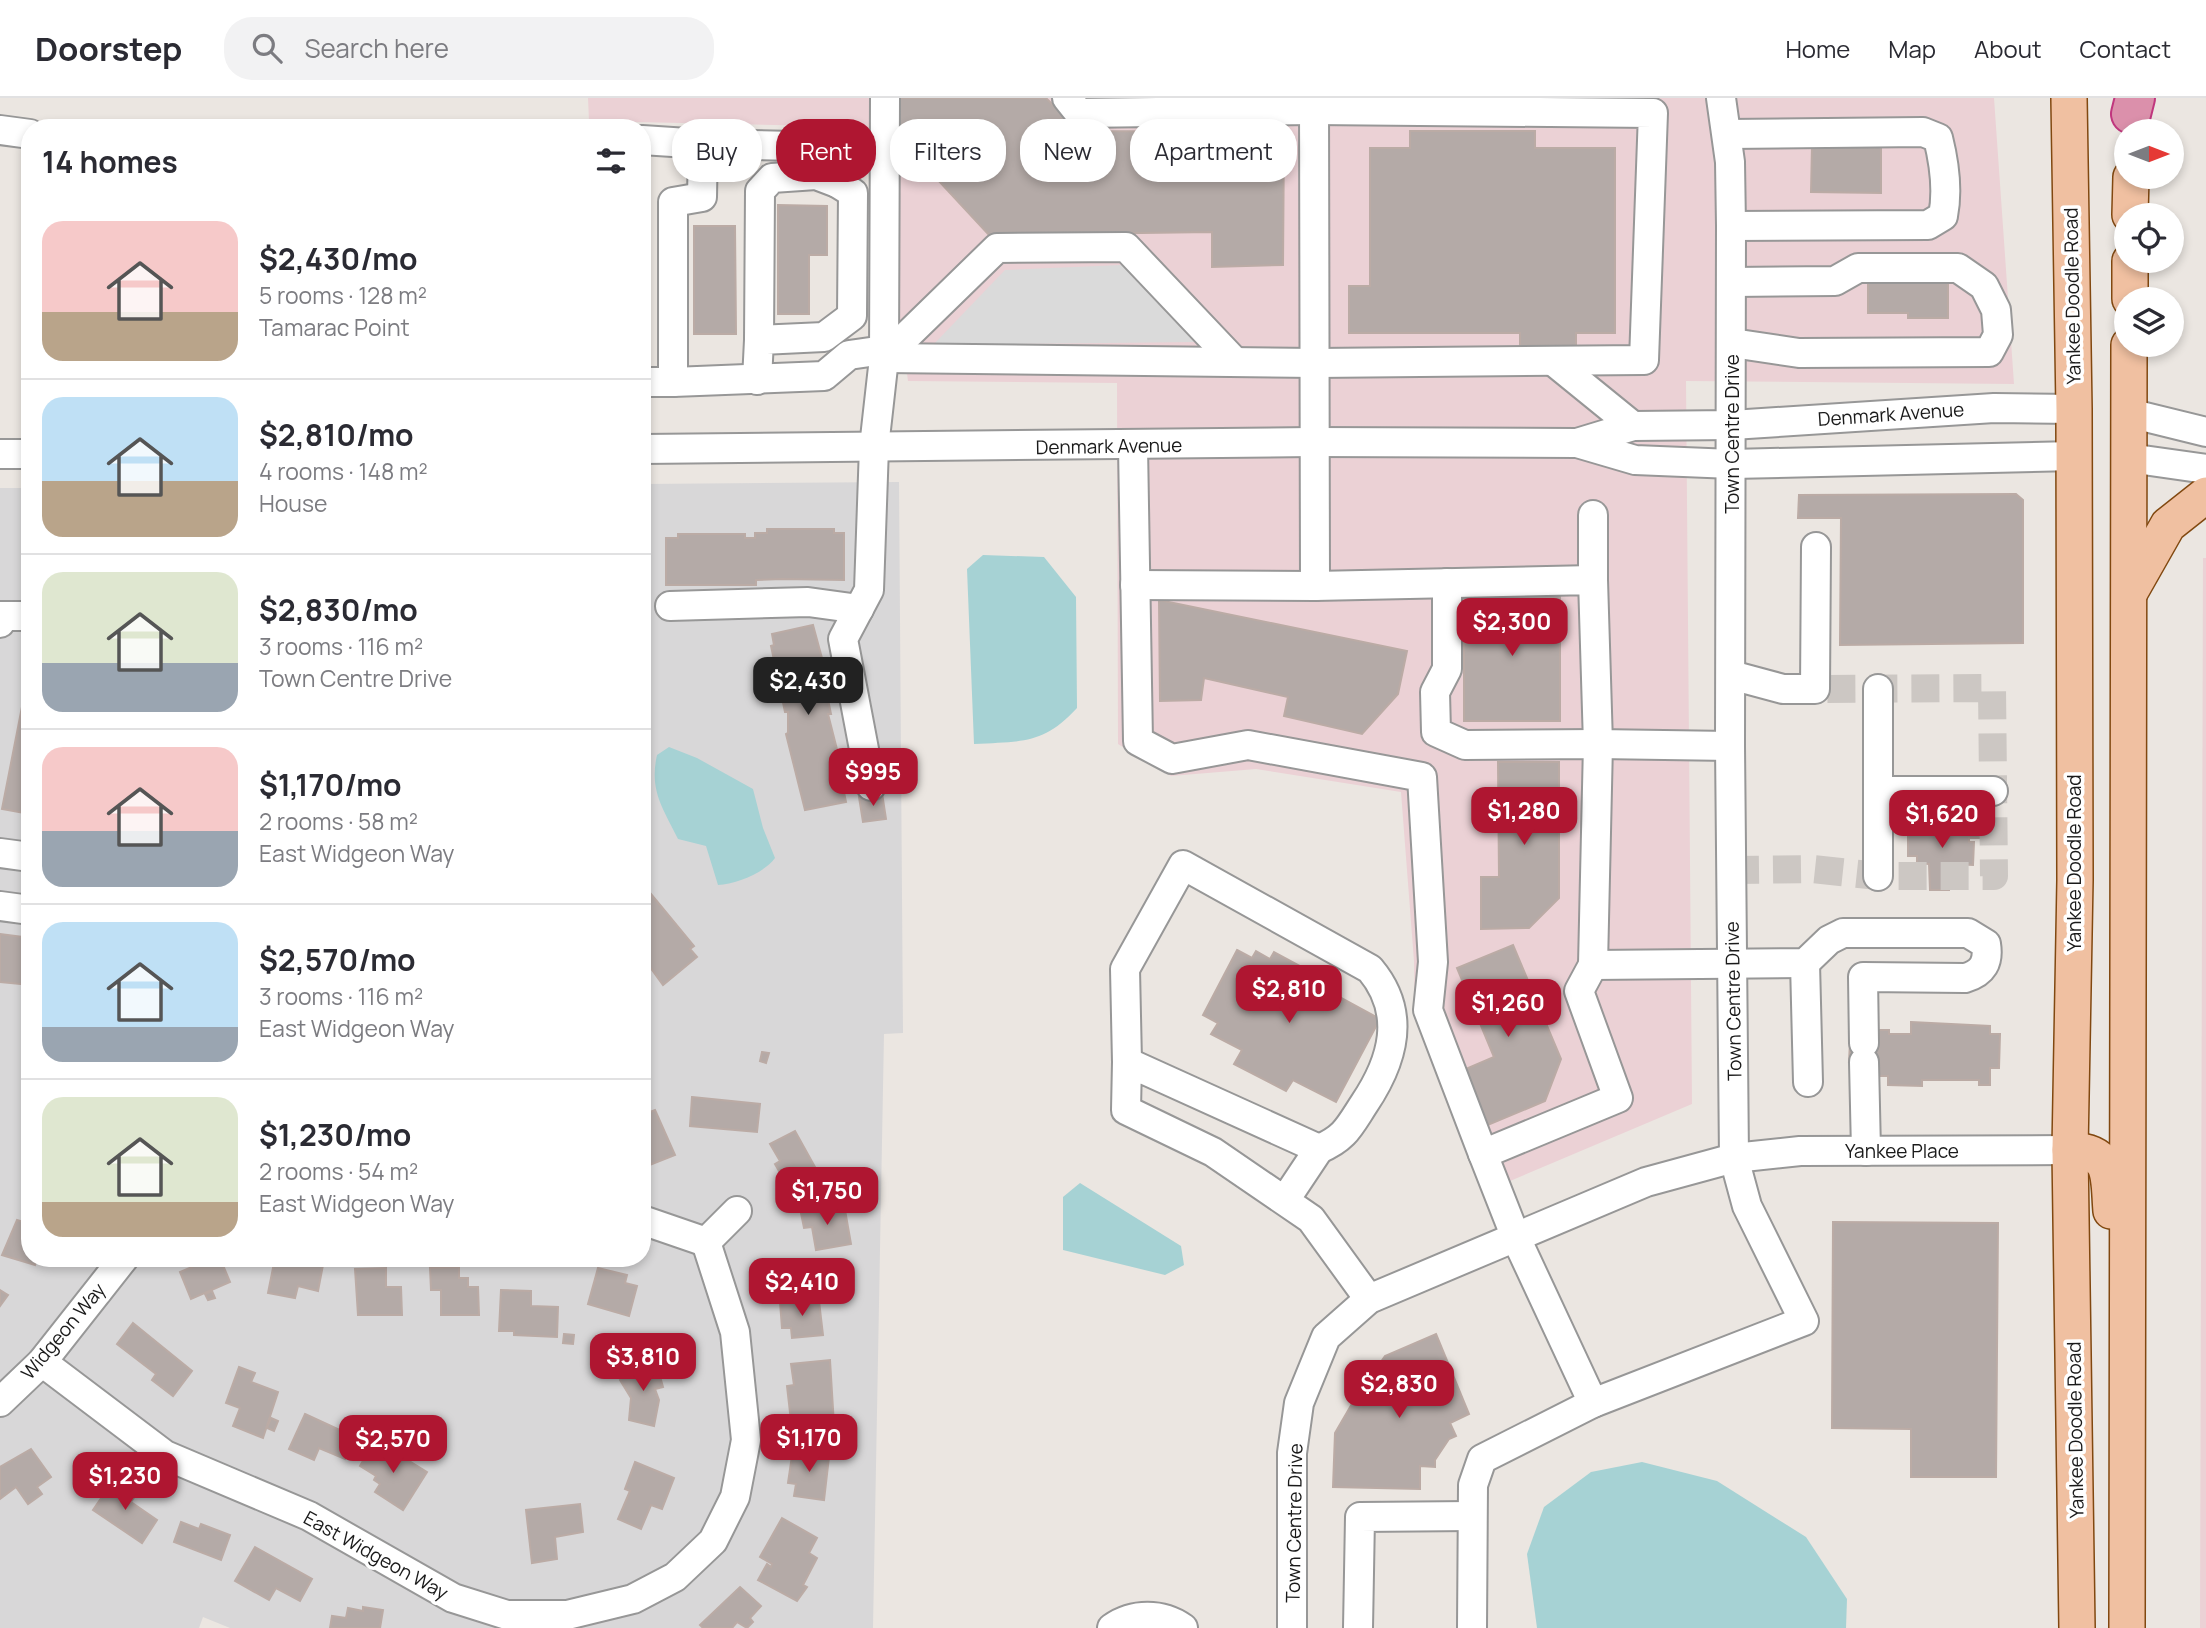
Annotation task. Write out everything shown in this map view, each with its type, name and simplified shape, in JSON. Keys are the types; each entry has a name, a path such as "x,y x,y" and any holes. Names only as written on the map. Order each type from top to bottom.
{"main road":[{"name":"Yankee Doodle Road","path":"2069,98 2074,409 2075,880 2070,1150 2077,1628"},
{"path":"2127,1628 2129,357"},
{"name":"Denmark Avenue","path":"2074,409 2129,414"},
{"name":"Denmark Avenue","path":"2074,456 2129,458"},
{"path":"2129,595 2168,525 2206,495"},
{"path":"2070,1150 2089,1150 2099,1156 2107,1168 2128,1396"}],"street":[{"path":"871,786 843,639 869,590 874,447 884,354 885,98"},
{"path":"651,382 824,376 849,355 884,354 1316,363 1644,360 1653,114 1592,105 1314,104 1079,114 1067,98"},
{"name":"Town Centre Drive","path":"1292,1628 1292,1453 1299,1403 1326,1337 1369,1299 1646,1182 1734,1158 1730,746 1732,282 1728,134 1721,98"},
{"path":"1314,104 1316,363 1312,442 1315,586"},
{"path":"0,130 21,133"},
{"path":"1728,134 1923,132 1938,138 1943,157 1945,193 1943,216 1928,225 1731,226"},
{"path":"651,141 672,142"},
{"path":"876,148 884,148"},
{"path":"757,380 760,191 772,178 816,175 837,183 853,193 852,316 824,337 759,340"},
{"path":"673,382 673,202 702,197 702,182"},
{"path":"884,354 997,248 1126,247 1235,362"},
{"path":"1732,282 1835,281 1858,268 1958,268 1984,286 1996,310 1998,335 1989,352 1799,353 1732,343"},
{"path":"1553,360 1633,426"},
{"name":"Denmark Avenue","path":"1577,443 1633,426 1732,425 1994,408 2074,409"},
{"name":"Denmark Avenue","path":"2129,414 2206,432"},
{"name":"Denmark Avenue","path":"651,449 1133,446 1312,442 1577,443 1635,460 1732,464 2074,456"},
{"path":"1133,446 1138,741 1172,760 1248,745 1422,777 1433,962 1428,1010 1516,1238 1593,1403"},
{"path":"0,454 21,454"},
{"name":"Denmark Avenue","path":"2129,458 2206,469"},
{"path":"1483,1154 1618,1098 1579,991 1592,965 1598,744 1592,580 1593,516"},
{"path":"1731,675 1783,689 1815,689 1816,547"},
{"path":"1135,585 1315,586 1592,580"},
{"path":"1447,583 1447,668 1435,692 1436,732 1465,745 1730,746"},
{"path":"670,606 808,602 859,609"},
{"path":"0,623 1,616 21,616"},
{"path":"1878,689 1878,876"},
{"path":"1878,792 1993,791"},
{"path":"0,853 21,856"},
{"path":"1285,1200 1320,1149 1341,1140 1381,1078 1391,1054 1392,1024 1386,987 1370,969 1183,864 1125,969 1126,1110 1213,1152 1311,1219 1369,1299"},
{"path":"0,906 21,909"},
{"path":"1592,965 1805,962 1829,940 1843,933 1968,933 1986,944 1988,956 1976,975 1965,978 1863,977"},
{"path":"1863,933 1866,1151"},
{"path":"1805,962 1808,1082"},
{"path":"1127,1062 1320,1149"},
{"name":"Yankee Place","path":"1734,1158 1800,1152 2070,1150"},
{"path":"1472,1628 1473,1485 1482,1460 1593,1403 1804,1321 1747,1206 1734,1158"},
{"path":"651,1223 706,1242 737,1211"},
{"name":"East Widgeon Way","path":"42,1362 165,1455 309,1516 453,1598 508,1615 568,1615 634,1598 676,1577 713,1541 735,1497 746,1440 735,1332 706,1242"},
{"name":"Widgeon Way","path":"0,1402 42,1362 117,1267"},
{"path":"1357,1628 1360,1517 1472,1516"},
{"path":"1112,1628 1119,1623 1148,1616 1173,1622 1183,1628"}],"shaded area":[{"path":"588,98 1994,98 2014,384 1686,381 1692,1104 1484,1192 1415,1019 1414,961 1401,792 1256,769 1171,776 1118,744 1117,383 908,381 876,149 876,119 776,119 776,125 762,125 762,119 672,119 672,123 651,122 651,119 589,119"},
{"path":"1122,265 1195,342 933,345 1005,270"},
{"path":"899,482 903,1033 884,1034 873,1628 230,1628 203,1617 199,1628 0,1628 0,488 21,488 21,1267 651,1267 651,484"},
{"path":"2203,558 2206,558 2206,1628 2200,1628"}],"water":[{"path":"983,555 1044,557 1076,597 1077,708 1053,729 1031,739 974,744 967,569"},
{"path":"669,747 697,758 753,789 763,828 775,858 764,868 749,877 718,885 706,846 678,839 659,799 655,779 657,755"},
{"path":"1080,1183 1181,1246 1184,1265 1165,1275 1063,1250 1063,1197"},
{"path":"1642,1462 1717,1481 1806,1537 1847,1599 1846,1628 1537,1628 1527,1554 1544,1507 1591,1472"}],"building":[{"path":"899,98 1046,98 1067,119 1020,119 1020,182 1116,182 1116,131 1130,131 1130,182 1284,182 1283,265 1212,267 1212,232 989,235 940,182 1006,182 1006,119 899,119"},
{"path":"1410,131 1535,131 1535,148 1615,148 1615,333 1576,333 1576,354 1520,354 1520,333 1349,333 1349,286 1370,286 1370,148 1410,148"},
{"path":"1812,146 1881,147 1881,193 1811,192"},
{"path":"778,205 827,206 827,255 809,255 809,314 778,314"},
{"path":"694,226 735,226 736,334 694,334"},
{"path":"1868,277 1948,277 1948,318 1908,318 1908,313 1868,313"},
{"path":"2016,494 2023,500 2023,643 1840,645 1841,518 1798,518 1799,495"},
{"path":"767,529 834,529 834,533 844,533 844,580 782,579 756,580 756,585 666,585 666,538 678,538 678,534 745,534 745,538 755,538 755,533 767,533"},
{"path":"1464,594 1560,594 1560,721 1464,721"},
{"path":"1159,600 1407,651 1398,694 1362,734 1284,716 1288,697 1204,678 1201,700 1160,701"},
{"path":"813,625 829,684 825,685 831,714 828,714 843,773 840,773 846,802 805,810 786,734 788,712 785,712 771,646 774,645 772,634"},
{"path":"21,712 21,812 2,809"},
{"path":"1498,762 1559,762 1559,898 1529,928 1481,929 1481,877 1499,877"},
{"path":"882,793 886,819 863,822 859,797"},
{"path":"1908,827 1976,827 1979,830 1979,838 1969,838 1969,842 1974,842 1973,865 1949,864 1949,890 1930,890 1929,864 1917,863 1917,856 1908,856"},
{"path":"651,894 694,946 690,949 697,957 663,985 651,968"},
{"path":"0,934 21,937 21,984 0,982"},
{"path":"1513,945 1561,1059 1545,1101 1483,1127 1461,1071 1494,1057 1457,968"},
{"path":"1237,950 1252,958 1256,951 1270,959 1274,952 1313,973 1308,980 1380,1019 1336,1102 1293,1080 1286,1091 1234,1064 1242,1050 1211,1034 1218,1023 1203,1015"},
{"path":"1911,1022 1990,1026 1990,1034 2000,1034 1999,1068 1990,1068 1990,1085 1979,1085 1979,1080 1922,1080 1922,1086 1888,1085 1888,1076 1879,1076 1879,1062 1849,1062 1850,1042 1879,1043 1879,1030 1889,1030 1889,1034 1911,1034"},
{"path":"762,1052 769,1053 766,1063 760,1061"},
{"path":"692,1097 760,1104 757,1132 690,1126"},
{"path":"655,1110 675,1155 651,1164 651,1112"},
{"path":"795,1131 825,1185 804,1196 795,1180 787,1185 775,1164 780,1161 770,1144"},
{"path":"820,1204 822,1214 845,1210 851,1244 816,1250 812,1227 804,1228 800,1208"},
{"path":"17,1220 21,1221 21,1261 2,1255"},
{"path":"1833,1222 1998,1223 1996,1477 1911,1477 1911,1429 1832,1428"},
{"path":"192,1267 224,1267 230,1282 191,1299 180,1272"},
{"path":"273,1267 323,1267 318,1291 298,1286 295,1298 268,1293"},
{"path":"459,1267 459,1278 468,1278 468,1287 478,1287 479,1315 441,1315 441,1290 431,1290 430,1268"},
{"path":"386,1268 386,1287 401,1287 402,1315 358,1315 355,1269"},
{"path":"598,1268 627,1275 625,1283 637,1286 629,1316 588,1304"},
{"path":"0,1290 8,1295 0,1306"},
{"path":"501,1290 531,1291 531,1306 558,1307 557,1337 514,1335 514,1331 499,1331"},
{"path":"212,1291 215,1298 208,1300 205,1294"},
{"path":"802,1299 803,1303 819,1301 823,1335 792,1338 791,1328 782,1328 780,1302"},
{"path":"133,1323 192,1371 173,1396 152,1380 156,1374 117,1344"},
{"path":"564,1334 574,1335 573,1344 563,1343"},
{"path":"1436,1334 1469,1414 1450,1423 1456,1436 1449,1439 1435,1460 1435,1467 1420,1466 1420,1489 1333,1487 1335,1433 1353,1402 1385,1356"},
{"path":"830,1360 834,1425 792,1430 787,1386 794,1385 791,1364"},
{"path":"656,1362 663,1387 655,1389 659,1400 654,1426 629,1420 631,1398 620,1380 637,1367"},
{"path":"239,1367 255,1373 251,1382 278,1392 263,1438 233,1426 240,1408 226,1403"},
{"path":"305,1414 355,1437 345,1459 319,1448 314,1460 289,1449"},
{"path":"271,1418 278,1421 274,1431 267,1428"},
{"path":"349,1423 359,1427 356,1434 346,1430"},
{"path":"373,1444 391,1454 393,1451 427,1472 403,1510 375,1492 380,1484 374,1480 376,1476 360,1466"},
{"path":"31,1449 51,1477 37,1487 42,1494 28,1504 16,1487 0,1499 0,1467"},
{"path":"793,1449 829,1457 824,1500 794,1496 796,1484 788,1483"},
{"path":"635,1462 674,1478 662,1509 651,1505 641,1529 618,1519 630,1491 625,1489"},
{"path":"113,1481 135,1496 131,1502 157,1520 142,1543 93,1510"},
{"path":"580,1504 583,1532 555,1537 557,1559 532,1563 526,1510"},
{"path":"782,1518 817,1538 809,1553 817,1558 803,1585 807,1587 797,1601 758,1580 767,1564 771,1567 772,1564 760,1557"},
{"path":"181,1522 199,1529 201,1524 230,1535 221,1560 174,1542"},
{"path":"255,1547 312,1579 300,1601 276,1588 269,1600 235,1581"},
{"path":"740,1587 761,1606 750,1618 753,1622 747,1628 737,1622 732,1628 703,1628 700,1625"},
{"path":"363,1607 383,1610 380,1628 330,1628 332,1616 346,1618 348,1608 363,1611"}],"tunnel":[{"path":"1731,870 1813,869 1878,876 1994,876 1992,688 1815,689"}]}
